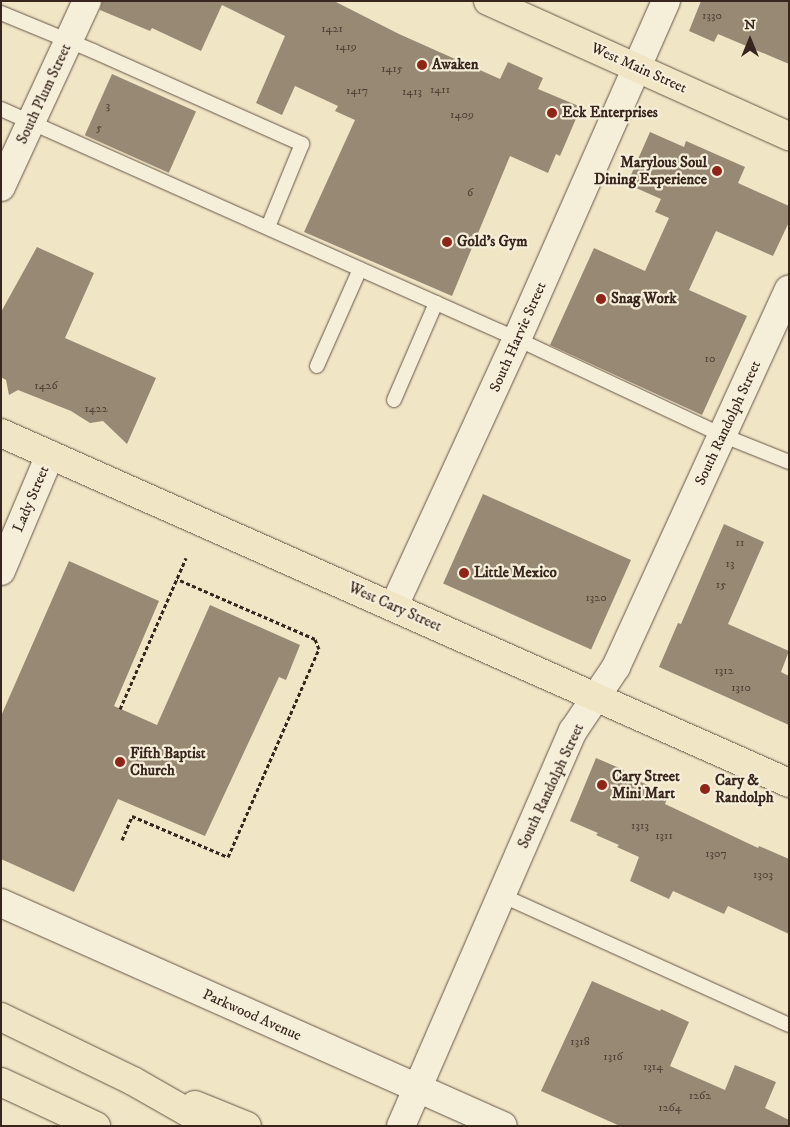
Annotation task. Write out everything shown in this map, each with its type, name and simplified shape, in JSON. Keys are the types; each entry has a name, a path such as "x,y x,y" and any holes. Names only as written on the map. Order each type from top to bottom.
{"main road":[{"name":"West Main Street","path":"488,1 789,136"},
{"name":"West Cary Street","path":"1,433 789,783"},
{"path":"1,1017 133,1081 212,1126"},
{"path":"133,1081 247,1126"},
{"path":"1,1082 96,1126"}],"street":[{"name":"South Plum Street","path":"1,187 87,1"},
{"name":"South Harvie Street","path":"394,606 517,339 666,1"},
{"name":"South Randolph Street","path":"401,1126 574,731 616,667 789,290"},
{"name":"Lady Street","path":"1,571 50,455"},
{"name":"Parkwood Avenue","path":"1,903 503,1126"}],"lane":[{"path":"1,13 302,144 268,228"},
{"path":"1,109 517,339 722,435 789,462"},
{"path":"317,366 360,269"},
{"path":"394,400 436,303"},
{"path":"501,895 789,1025"}],"path":[{"path":"120,709 186,558"},
{"path":"122,840 132,816 228,857 319,650 315,639 177,579"}],"building":[{"path":"102,1 334,1 399,34 500,79 508,62 543,78 538,89 581,107 560,156 556,154 548,173 510,156 452,296 304,232 355,120 335,111 338,106 295,86 282,115 256,103 285,36 222,5 201,51 152,28 150,31 100,10"},
{"path":"701,1 789,1 789,64 718,34 714,42 689,31"},
{"path":"112,74 196,111 169,173 85,135"},
{"path":"650,132 684,147 686,141 745,167 738,183 789,206 789,222 773,256 716,231 689,290 747,316 702,415 550,345 594,248 645,271 669,218 655,212 661,199 627,184"},
{"path":"37,247 94,273 65,338 156,378 127,444 103,421 90,423 71,411 18,390 9,395 6,380 1,377 1,312"},
{"path":"483,494 631,560 591,649 443,584"},
{"path":"724,524 764,542 728,624 789,651 781,672 789,676 789,725 659,667 678,623 681,624"},
{"name":"Fifth Baptist Church","path":"69,561 159,601 114,706 157,725 210,605 300,645 286,680 279,677 205,836 118,799 74,892 1,859 1,716"},
{"path":"596,758 624,770 622,774 669,794 665,804 758,848 759,846 789,859 789,934 728,906 724,914 673,891 669,899 630,881 639,857 617,847 619,845 596,835 598,833 570,821"},
{"path":"592,981 689,1022 670,1066 725,1090 735,1065 776,1082 765,1108 789,1120 789,1126 620,1126 541,1091"}],"place":[{"name":"Awaken","path":"422,65"},
{"name":"Eck Enterprises","path":"552,113"},
{"name":"Marylous Soul Dining Experience","path":"717,171"},
{"name":"Gold's Gym","path":"447,242"},
{"name":"Snag Work","path":"601,299"},
{"name":"Little Mexico","path":"464,573"},
{"name":"Fifth Baptist Church","path":"120,762"},
{"name":"Cary Street Mini Mart","path":"602,785"},
{"name":"Cary & Randolph","path":"705,789"}]}
